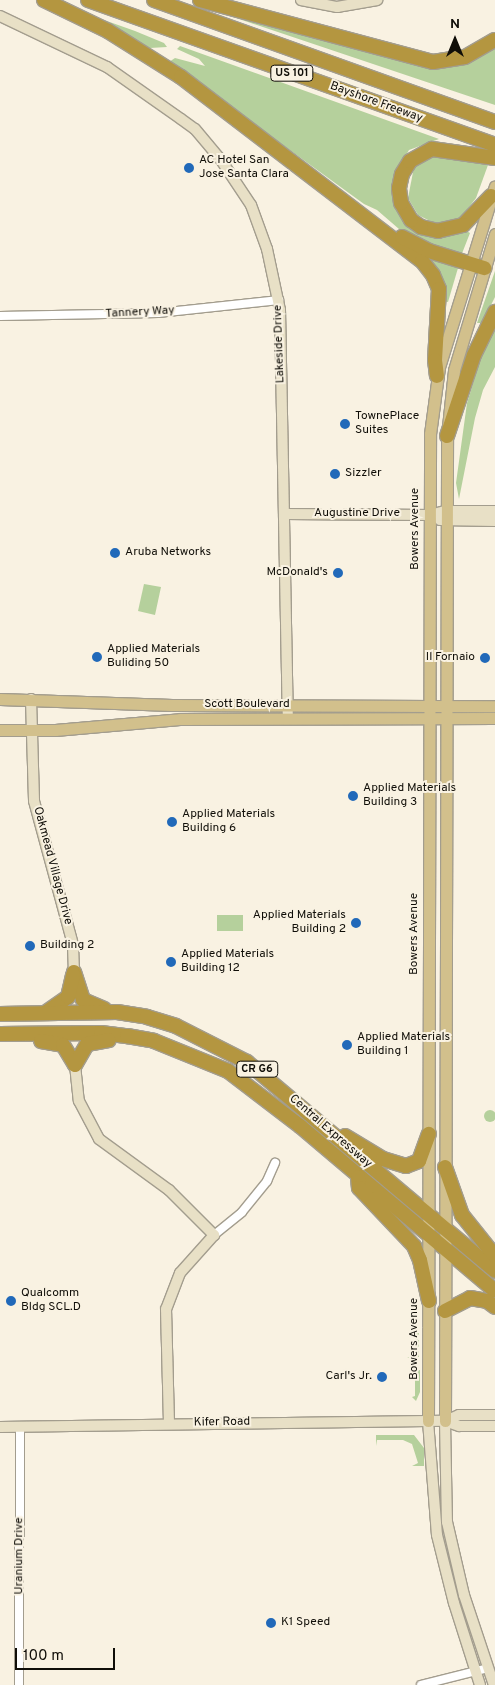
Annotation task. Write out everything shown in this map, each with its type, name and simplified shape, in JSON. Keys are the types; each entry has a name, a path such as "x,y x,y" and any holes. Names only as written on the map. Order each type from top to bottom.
{"highway":[{"path":"44,0 144,52 375,223 422,261 433,275 440,303 434,360 437,376"},
{"name":"Bayshore Freeway","path":"88,0 495,145"},
{"name":"Bayshore Freeway","path":"154,0 495,122"},
{"path":"200,0 434,62 465,57 495,40"},
{"path":"419,94 495,115"},
{"path":"493,191 463,225 438,231 421,227 411,220 403,210 399,188 402,174 410,161 432,149 495,158"},
{"path":"375,223 430,251 478,266"},
{"path":"448,436 474,355 495,312"},
{"path":"74,972 79,992 86,1002 117,1012"},
{"path":"43,1014 68,998 74,972"},
{"name":"Central Expressway","path":"0,1014 117,1012 176,1026 247,1062 495,1271"},
{"name":"Central Expressway","path":"0,1034 92,1033 154,1040 201,1058 228,1071 281,1111 358,1176 429,1232 495,1291"},
{"path":"75,1065 87,1044 108,1040 128,1039 201,1058"},
{"path":"0,1040 57,1042 67,1049 75,1065"},
{"path":"320,1122 399,1166 419,1161 429,1134"},
{"path":"445,1167 462,1215 495,1256"},
{"path":"358,1176 359,1188 414,1246 420,1260 429,1301"},
{"path":"445,1311 470,1298 487,1301 495,1306"}],"main road":[{"name":"Bowers Avenue","path":"445,1421 445,517 448,436 454,370 493,191"},
{"name":"Bowers Avenue","path":"428,1421 430,434 437,376 478,266 495,234"},
{"name":"Scott Boulevard","path":"0,699 172,705 495,706"},
{"name":"Scott Boulevard","path":"0,730 31,731 180,719 495,718"}],"street":[{"path":"301,0 337,7 377,0"},
{"name":"Lakeside Drive","path":"0,16 107,67 195,129 237,181 252,205 267,249 279,300 285,514 285,705 288,718"},
{"name":"Tannery Way","path":"0,316 158,313 279,300"},
{"name":"Augustine Drive","path":"445,517 495,511"},
{"name":"Augustine Drive","path":"285,514 430,515 495,521"},
{"name":"Oakmead Village Drive","path":"31,699 34,801 73,945 74,972"},
{"path":"75,1065 78,1101 99,1139 169,1190 214,1236"},
{"path":"169,1424 166,1308 180,1273 214,1236 242,1212 267,1181 275,1163"},
{"path":"445,1421 459,1415 495,1415"},
{"name":"Bowers Avenue","path":"428,1421 437,1535 454,1604 480,1685"},
{"path":"445,1421 458,1426 495,1426"},
{"name":"Kifer Road","path":"0,1427 445,1421"},
{"name":"Bowers Avenue","path":"445,1421 447,1522 464,1595 494,1685"},
{"name":"Uranium Drive","path":"19,1685 20,1427"},
{"path":"421,1685 488,1668"}],"green space":[{"path":"234,13 417,65 495,46 495,105 233,17"},
{"path":"90,15 164,43 167,47 150,48"},
{"path":"180,46 439,139 409,150 394,176 393,197 400,216 418,232 446,236 465,230 470,233 461,256 428,244 399,229 377,210 364,204 169,62 175,58 205,66 199,59 177,49"},
{"path":"437,154 488,165 476,198 460,219 438,225 418,215 408,198 414,167"},
{"path":"434,260 458,268 448,302 442,301 431,263"},
{"path":"495,271 495,297 482,323 477,323"},
{"path":"495,326 495,367 483,390 475,418 459,499 456,483 467,403 482,354"},
{"path":"144,584 161,587 155,615 138,611"},
{"path":"217,915 243,915 243,931 217,931"},
{"path":"490,1110 496,1116 490,1122 484,1116"},
{"path":"419,1332 419,1357 407,1358 415,1355 415,1333 409,1333"},
{"path":"420,1370 420,1392 416,1401 412,1397 415,1396 415,1372 409,1371"},
{"path":"376,1435 414,1435 424,1448 424,1466 412,1466 418,1463 412,1444 403,1440 377,1440 376,1446"}],"place":[{"name":"AC Hotel San Jose Santa Clara","path":"189,168"},
{"name":"TownePlace Suites","path":"345,424"},
{"name":"Sizzler","path":"335,474"},
{"name":"Aruba Networks","path":"115,553"},
{"name":"McDonald's","path":"338,573"},
{"name":"Applied Materials Buliding 50","path":"97,657"},
{"name":"Il Fornaio","path":"485,658"},
{"name":"Applied Materials Building 3","path":"353,796"},
{"name":"Applied Materials Building 6","path":"172,822"},
{"name":"Applied Materials Building 2","path":"356,923"},
{"name":"Building 2","path":"30,946"},
{"name":"Applied Materials Building 12","path":"171,962"},
{"name":"Applied Materials Building 1","path":"347,1045"},
{"name":"Qualcomm Bldg SCL.D","path":"11,1301"},
{"name":"Carl's Jr.","path":"382,1377"},
{"name":"K1 Speed","path":"271,1623"}]}
